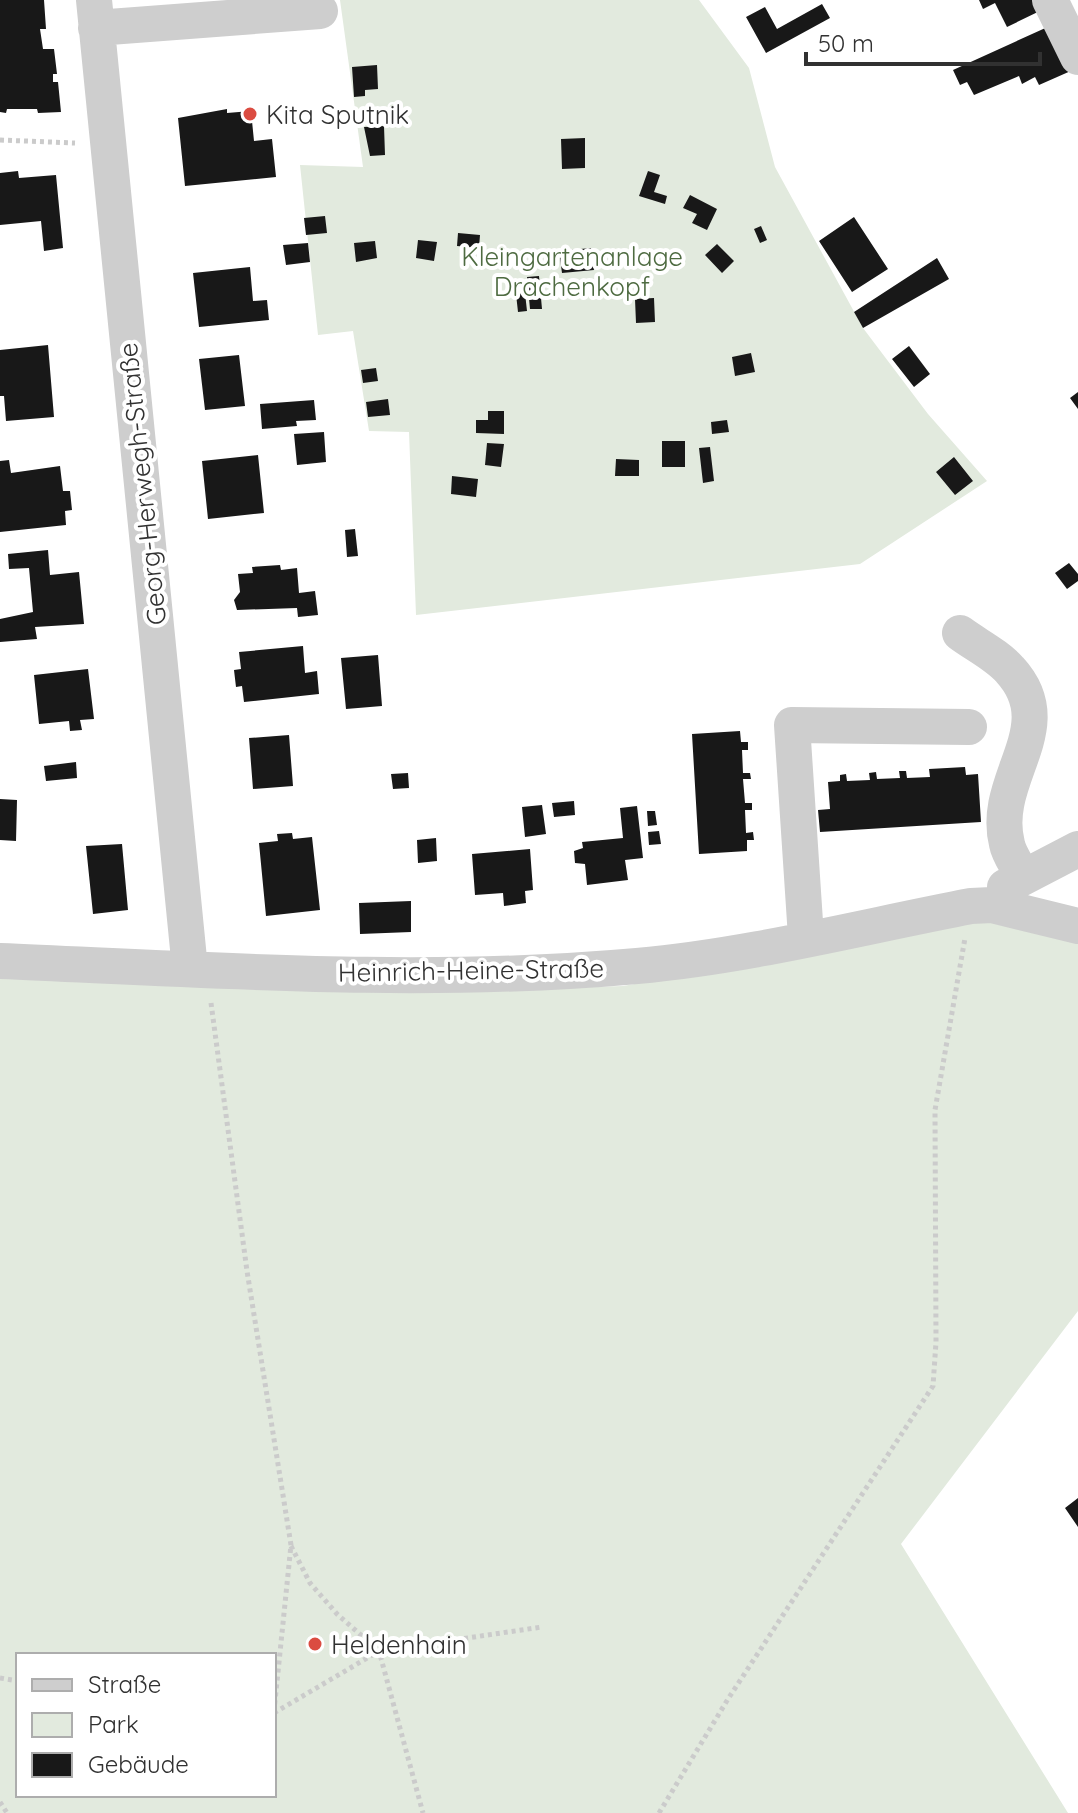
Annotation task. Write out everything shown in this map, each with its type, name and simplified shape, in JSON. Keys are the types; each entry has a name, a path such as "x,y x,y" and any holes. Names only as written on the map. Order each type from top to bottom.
{"street":[{"path":"1050,0 1078,57"},
{"path":"95,14 320,11"},
{"name":"Georg-Herwegh-Straße","path":"95,14 202,970"},
{"path":"960,633 1009,668 1030,699 1031,729 1006,802 1007,844 1023,877"},
{"path":"806,937 792,725 969,727"},
{"path":"982,905 1023,877 1078,849"},
{"name":"Heinrich-Heine-Straße","path":"0,961 202,970 508,975 640,966 982,905 1078,926"}],"path":[{"path":"0,140 108,145"},
{"path":"659,1813 728,1699 933,1386 936,1342 935,1110 982,905"},
{"path":"202,970 210,990 245,1256 291,1545 276,1692"},
{"path":"291,1545 310,1583 337,1614 379,1651 423,1813"},
{"path":"276,1711 379,1651 542,1627"},
{"path":"0,1802 7,1813"}],"green space":[{"name":"Kleingartenanlage Drachenkopf","path":"340,0 699,0 749,68 775,167 863,328 928,414 987,481 860,564 416,615 409,432 369,431 353,331 318,335 300,165 363,167"},
{"path":"987,916 1078,941 1078,1311 901,1544 1068,1813 0,1813 0,972 413,993 623,986 778,959"}],"building":[{"path":"0,0 44,0 46,29 40,29 43,49 54,49 57,74 53,74 53,82 58,82 61,112 7,109 6,113 0,112"},
{"path":"979,0 1039,0 1044,9 1007,27 995,3 983,9"},
{"path":"822,4 830,18 766,53 746,17 765,7 777,29"},
{"path":"1052,25 1073,70 1039,85 1035,77 1022,84 1019,76 974,95 967,82 960,85 953,70"},
{"path":"377,65 378,89 365,90 365,96 354,97 352,67"},
{"path":"227,109 227,113 251,111 254,141 272,139 276,177 185,186 178,118"},
{"path":"384,126 385,155 370,156 364,127"},
{"path":"585,138 585,168 562,169 561,139"},
{"path":"18,171 19,178 56,175 63,248 44,251 41,221 0,225 0,173"},
{"path":"648,171 660,175 654,192 667,196 665,204 639,196"},
{"path":"690,195 717,209 707,230 692,223 697,214 683,208"},
{"path":"325,216 327,233 306,235 304,218"},
{"path":"854,217 888,269 852,292 819,241"},
{"path":"761,226 767,240 760,243 754,229"},
{"path":"458,233 480,235 479,248 457,246"},
{"path":"418,240 437,242 434,261 416,258"},
{"path":"375,241 377,258 356,262 354,243"},
{"path":"308,243 310,262 286,265 283,245"},
{"path":"717,244 734,261 722,273 705,255"},
{"path":"591,248 594,270 562,273 559,251"},
{"path":"937,258 949,279 863,328 854,312"},
{"path":"250,267 253,301 267,300 269,320 199,327 193,273"},
{"path":"539,276 542,309 530,309 527,277"},
{"path":"525,293 527,311 518,312 516,294"},
{"path":"654,298 655,322 636,323 635,299"},
{"path":"48,345 54,417 6,421 4,396 0,396 0,350"},
{"path":"909,346 930,374 914,387 892,359"},
{"path":"751,353 755,372 735,376 732,357"},
{"path":"239,355 245,406 205,410 199,359"},
{"path":"376,368 378,381 363,383 361,370"},
{"path":"1078,392 1078,409 1070,398"},
{"path":"388,399 390,415 368,417 366,402"},
{"path":"314,400 316,420 296,421 297,426 262,429 260,404"},
{"path":"488,411 504,411 504,434 476,433 476,420 488,420"},
{"path":"727,420 729,432 712,434 711,422"},
{"path":"324,432 326,462 297,465 294,434"},
{"path":"662,441 685,441 685,467 662,467"},
{"path":"487,443 504,444 501,467 485,465"},
{"path":"710,447 714,481 703,483 699,448"},
{"path":"258,455 264,513 208,519 202,461"},
{"path":"954,457 973,481 955,495 936,472"},
{"path":"616,459 639,460 639,476 615,476"},
{"path":"9,460 11,473 60,466 63,491 70,491 72,510 65,511 66,525 0,532 0,461"},
{"path":"452,476 478,479 476,497 451,494"},
{"path":"355,529 358,556 347,557 345,530"},
{"path":"48,550 50,575 79,572 84,624 35,627 37,639 0,642 0,619 33,612 29,568 9,569 8,554"},
{"path":"1069,563 1078,574 1078,581 1067,589 1055,573"},
{"path":"280,565 281,570 297,568 299,593 315,591 318,615 298,617 297,608 237,610 234,600 240,592 238,574 253,573 252,567"},
{"path":"303,646 305,673 317,671 319,694 244,702 242,686 236,687 234,670 241,669 239,652"},
{"path":"378,655 382,706 346,709 341,658"},
{"path":"88,669 94,719 80,720 82,730 70,731 69,721 39,724 34,675"},
{"path":"740,731 741,742 748,742 748,750 742,750 743,773 750,773 751,779 743,779 745,803 752,803 752,810 745,810 746,833 753,832 754,840 747,840 747,851 699,854 692,734"},
{"path":"289,735 293,786 253,789 249,738"},
{"path":"76,762 77,778 46,781 44,766"},
{"path":"965,767 966,775 978,774 981,822 820,832 818,810 830,809 828,782 840,781 840,775 846,774 847,781 870,780 869,773 876,772 877,779 900,778 899,771 906,771 907,778 930,777 929,769"},
{"path":"408,773 409,788 393,789 391,774"},
{"path":"0,799 17,800 16,841 0,840"},
{"path":"574,801 575,815 554,817 552,803"},
{"path":"542,805 546,834 525,837 522,807"},
{"path":"637,806 643,858 625,860 628,880 587,885 585,864 575,863 574,851 583,848 582,842 623,838 620,808"},
{"path":"647,811 655,811 657,825 648,826"},
{"path":"659,831 661,844 649,845 648,832"},
{"path":"292,833 293,839 312,837 320,910 266,916 259,843 278,841 277,834"},
{"path":"436,838 437,861 418,863 417,840"},
{"path":"122,844 128,910 93,914 86,846"},
{"path":"530,849 533,890 525,891 526,903 504,906 503,893 475,895 472,854"},
{"path":"411,901 411,932 360,934 359,903"},
{"path":"1078,1498 1078,1527 1065,1508"}],"place":[{"name":"Kita Sputnik","path":"250,114"},
{"name":"Heldenhain","path":"315,1644"}]}
